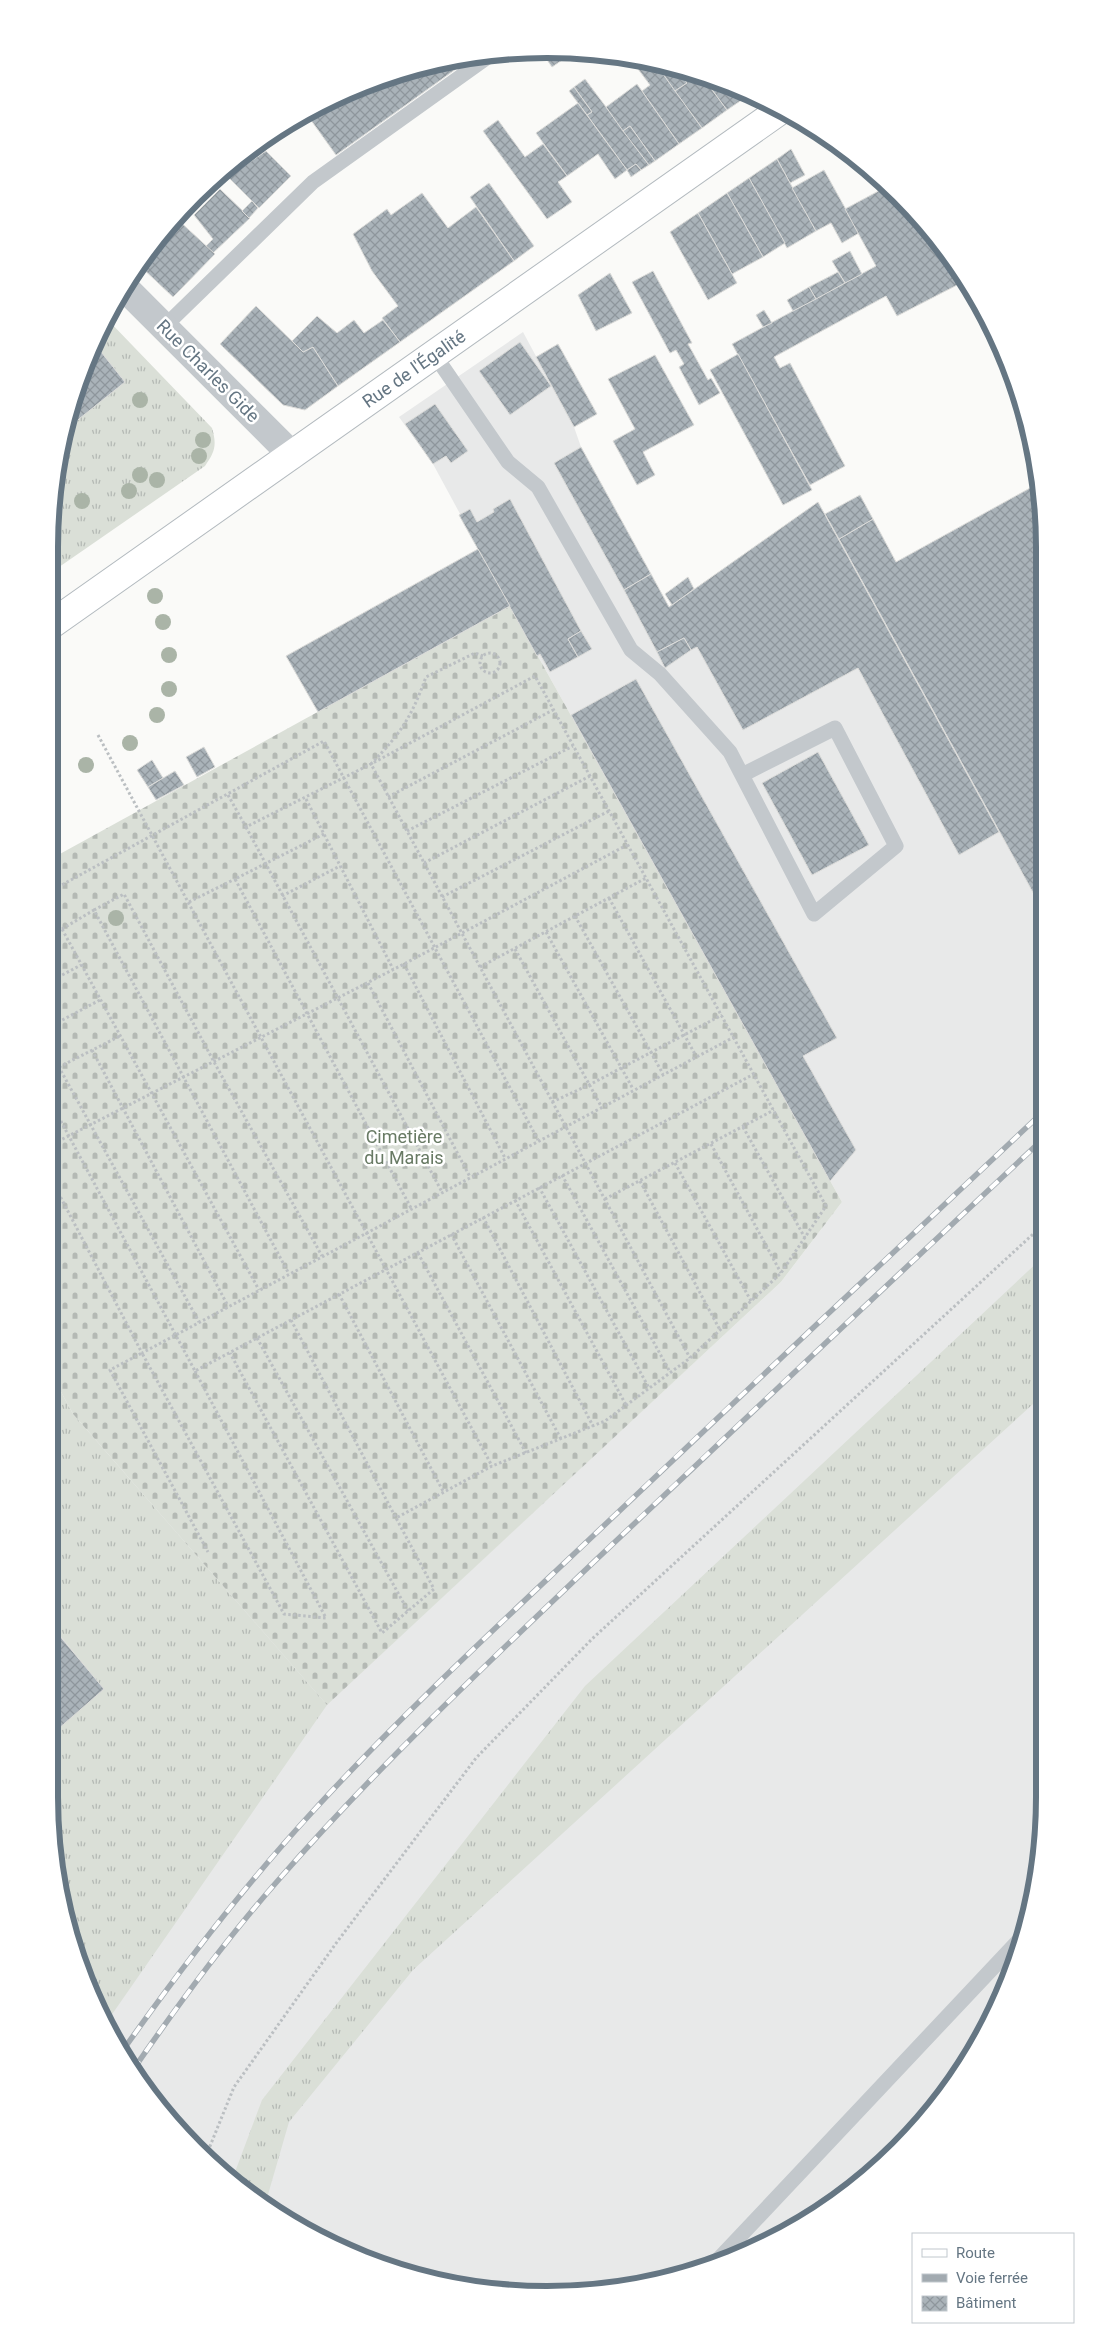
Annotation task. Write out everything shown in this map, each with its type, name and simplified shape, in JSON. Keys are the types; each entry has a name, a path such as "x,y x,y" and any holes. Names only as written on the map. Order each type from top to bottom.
{"street":[{"name":"Rue de l'Égalité","path":"58,620 775,114"},
{"name":"Rue Charles Gide","path":"129,292 292,455"}],"lane":[{"path":"164,327 313,182 480,62"},
{"path":"434,354 508,462 538,487 631,650 660,674 730,752 814,914 896,846 835,728 742,775"},
{"path":"726,2251 1013,1947"}],"path":[{"path":"371,764 394,741 412,714 426,677 475,653 483,656 487,653 498,656 500,661 497,671 488,673 483,671 480,661 483,656"},
{"path":"246,828 371,764 535,676 826,1206 781,1273 690,1358 605,1421 492,1466 396,1518"},
{"path":"388,797 553,710"},
{"path":"98,735 492,1466"},
{"path":"58,887 153,837 324,741 538,1140"},
{"path":"406,831 573,746"},
{"path":"371,764 690,1358"},
{"path":"424,863 590,776"},
{"path":"228,795 336,999 442,1192"},
{"path":"306,798 393,969"},
{"path":"442,897 610,811"},
{"path":"189,902 324,834"},
{"path":"58,1142 435,948 627,845"},
{"path":"282,896 340,866"},
{"path":"480,967 646,878"},
{"path":"235,879 411,1208"},
{"path":"58,931 124,894 214,1062 322,1256"},
{"path":"609,898 696,1056"},
{"path":"94,910 289,1274"},
{"path":"575,916 663,1074"},
{"path":"62,929 258,1290"},
{"path":"546,932 633,1089"},
{"path":"514,949 601,1106"},
{"path":"404,964 505,1158"},
{"path":"58,977 81,965"},
{"path":"368,982 470,1177"},
{"path":"58,1022 100,1000"},
{"path":"552,1102 589,1085 722,1015"},
{"path":"120,1036 59,1067 200,1322"},
{"path":"208,1552 110,1370 601,1106 734,1037"},
{"path":"92,1050 228,1306"},
{"path":"195,1371 585,1162 754,1074"},
{"path":"605,1199 774,1110"},
{"path":"58,1116 326,1618 284,1614 142,1353 58,1192"},
{"path":"743,1127 805,1238"},
{"path":"711,1144 781,1273"},
{"path":"675,1163 751,1302"},
{"path":"562,1175 670,1372"},
{"path":"640,1181 720,1330"},
{"path":"539,1187 649,1388"},
{"path":"515,1200 626,1405"},
{"path":"483,1218 593,1426"},
{"path":"209,2149 218,2124 239,2080 337,1942 476,1758 592,1640 1036,1231"},
{"path":"451,1234 561,1438"},
{"path":"418,1253 526,1453"},
{"path":"339,1294 444,1492"},
{"path":"230,1353 382,1633 434,1589 291,1320"},
{"path":"257,1338 408,1611"}],"shaded area":[{"path":"523,332 574,427 581,447 669,607 818,502 1036,898 1036,1796 1032,1860 1020,1923 1011,1953 986,2013 954,2068 915,2119 870,2164 819,2203 764,2235 704,2260 674,2269 611,2281 547,2286 515,2284 483,2281 420,2269 390,2260 330,2235 275,2203 249,2184 224,2164 179,2119 140,2068 123,2041 108,2013 83,1953 74,1923 62,1860 58,1796 58,1386 73,1414 327,1704 781,1282 842,1202 433,464 399,417"}],"green space":[{"path":"111,324 212,428 214,448 211,457 205,466 58,568 62,483 73,424 125,382 99,350"},
{"name":"Cimetière du Marais","path":"510,606 842,1202 781,1282 327,1705 73,1414 58,1386 58,855"},
{"path":"1036,1264 1036,1401 413,1970 289,2122 267,2197 235,2173 262,2100 585,1686"},
{"path":"58,1386 73,1414 327,1705 110,2017 83,1953 74,1923 62,1860 58,1796 58,1729 104,1689 58,1633"}],"building":[{"path":"546,58 564,59 552,67"},
{"path":"461,66 336,155 310,119 330,108 390,83 420,74"},
{"path":"636,66 661,71 702,128 679,144 642,91 650,85"},
{"path":"661,71 683,77 687,83 675,91"},
{"path":"682,77 708,85 727,110 702,128 675,91 687,83"},
{"path":"585,79 649,165 641,170 636,164 627,170 587,115 592,112 574,87"},
{"path":"637,84 679,144 655,161 630,126 623,131 606,107"},
{"path":"708,85 743,99 727,110"},
{"path":"574,87 592,112 587,115 569,91"},
{"path":"578,103 627,170 615,179 598,154 567,176 536,133"},
{"path":"498,120 525,157 543,144 567,176 558,182 572,202 547,219 483,131"},
{"path":"630,126 655,161 649,165 623,131"},
{"path":"791,149 805,175 790,183 777,159"},
{"path":"266,151 291,176 259,208 228,177"},
{"path":"777,159 816,231 787,248 749,178"},
{"path":"636,164 641,170 631,177 627,170"},
{"path":"824,170 859,233 842,243 831,223 816,231 792,188"},
{"path":"749,178 785,243 763,257 727,193"},
{"path":"489,183 534,246 514,261 470,197"},
{"path":"220,189 250,218 213,253 206,246 213,239 194,215"},
{"path":"881,190 915,224 959,284 897,316 886,296 774,357 780,368 790,363 845,466 810,485 732,344 876,266 845,209"},
{"path":"422,193 448,228 476,207 514,261 400,342 382,318 398,306 372,271 353,234 387,209 391,215"},
{"path":"727,193 763,257 732,274 698,213"},
{"path":"252,201 258,208 249,218 242,211"},
{"path":"698,213 737,283 708,300 670,232"},
{"path":"181,222 215,254 173,297 144,270"},
{"path":"850,251 862,274 845,283 832,261"},
{"path":"653,271 692,343 688,344 708,380 711,378 720,393 699,405 679,367 684,364 676,350 670,353 632,282"},
{"path":"838,272 845,283 816,299 809,287"},
{"path":"610,273 632,313 596,331 578,295"},
{"path":"809,287 816,299 793,311 787,300"},
{"path":"256,306 303,352 313,347 338,386 305,410 283,405 220,344"},
{"path":"764,310 772,323 763,327 756,315"},
{"path":"317,316 337,333 354,320 364,333 383,320 400,342 338,386 313,347 303,352 292,341"},
{"path":"520,342 551,386 510,415 479,371"},
{"path":"558,344 597,414 574,427 536,357"},
{"path":"99,350 125,382 73,424 83,390"},
{"path":"738,354 812,490 783,505 710,370"},
{"path":"655,355 694,425 643,452 655,475 637,485 613,441 635,429 608,379"},
{"path":"435,404 468,451 451,463 446,456 433,464 405,424"},
{"path":"581,447 651,574 624,590 554,463"},
{"path":"1032,487 1036,547 1036,898 839,539 873,519 896,562"},
{"path":"860,495 873,519 839,539 825,514"},
{"path":"510,499 581,631 568,639 578,657 550,672 540,654 537,656 459,515 470,509 477,522 494,512 493,509"},
{"path":"818,502 999,832 959,855 858,668 743,730 697,647 691,650 684,638 657,652 624,590 651,574 669,607"},
{"path":"478,549 510,606 318,712 286,656"},
{"path":"688,577 694,589 672,605 665,594"},
{"path":"581,631 592,649 578,657 568,639"},
{"path":"684,638 691,650 665,668 657,652"},
{"path":"636,679 837,1038 803,1056 856,1150 830,1181 571,715"},
{"path":"204,747 215,767 197,777 186,757"},
{"path":"818,752 869,845 812,875 762,783"},
{"path":"152,760 163,778 148,787 137,770"},
{"path":"175,771 184,785 156,800 148,787"},
{"path":"58,1634 104,1689 58,1729"}],"railway":[{"path":"126,2046 190,1959 238,1898 315,1809 382,1738 487,1636 1036,1119"},
{"path":"137,2064 204,1971 261,1900 319,1835 396,1754 599,1557 1036,1146"}]}
